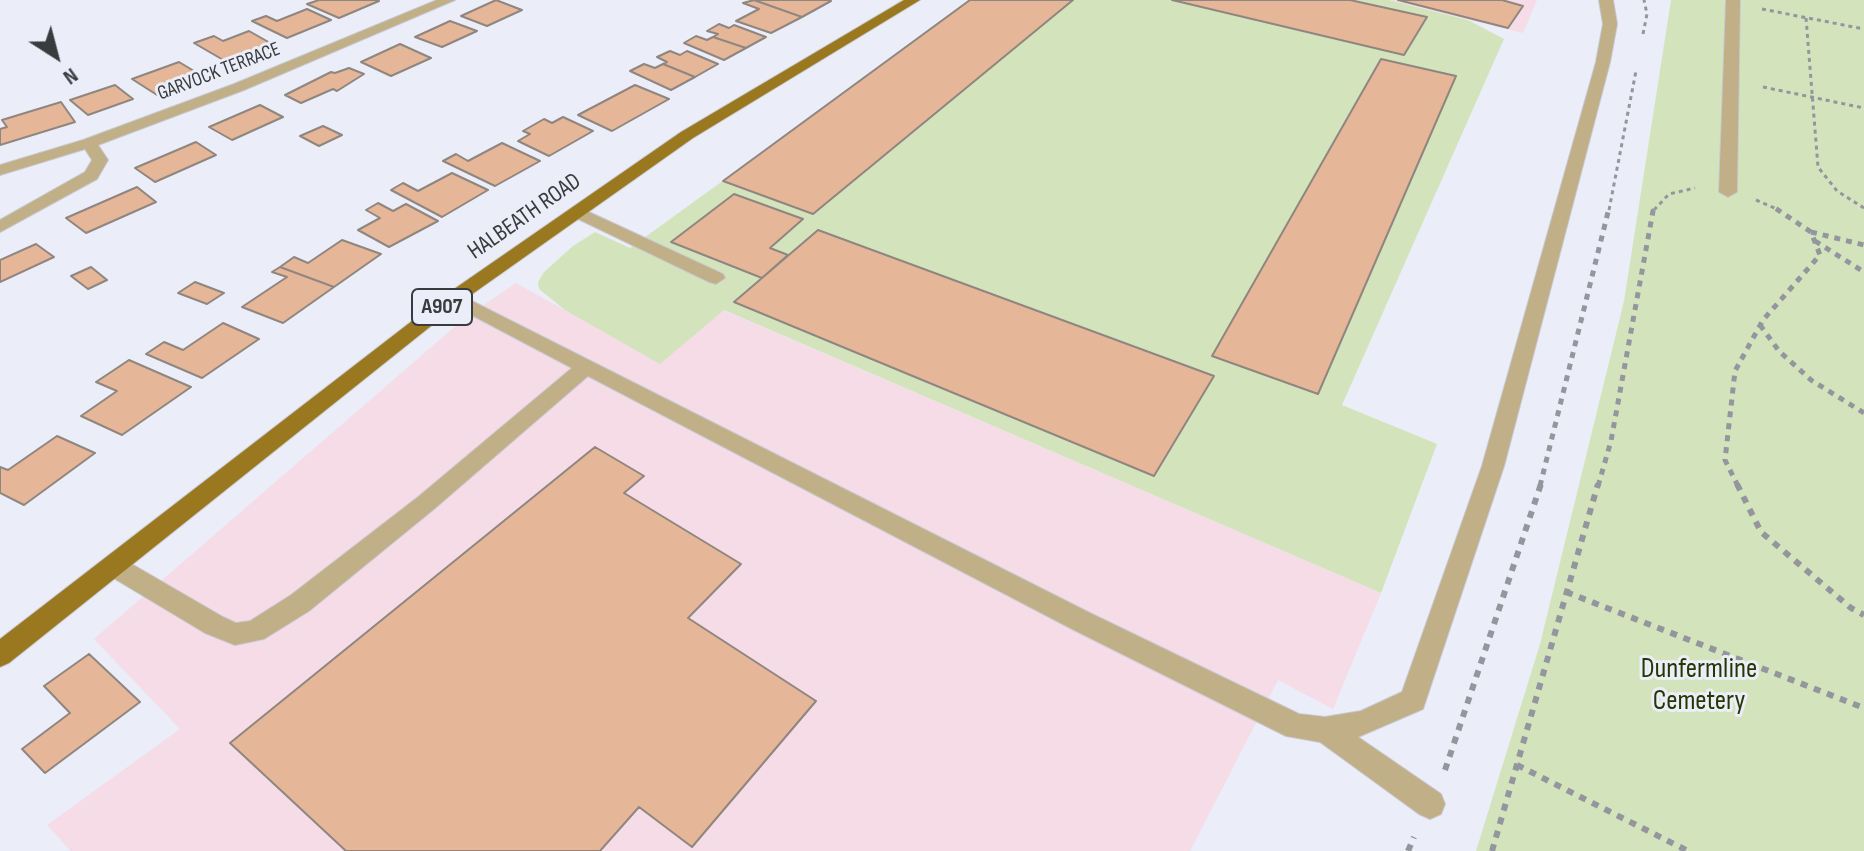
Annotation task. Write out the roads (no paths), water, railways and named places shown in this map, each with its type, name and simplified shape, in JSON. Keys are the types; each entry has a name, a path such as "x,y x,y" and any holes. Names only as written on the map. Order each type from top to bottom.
{"main road":[{"name":"HALBEATH ROAD","path":"0,655 454,298 687,135 913,0"}],"street":[{"name":"GARVOCK TERRACE","path":"0,170 89,143 239,87 448,0"},
{"path":"454,298 1095,629 1296,727 1325,730 1364,723 1413,700 1493,466 1603,62 1610,24 1606,0"},
{"path":"1728,192 1733,2"},
{"path":"0,227 91,175 100,160 89,143"},
{"path":"578,212 716,278"},
{"path":"114,566 214,625 235,634 255,631 300,603 586,367"},
{"path":"1325,730 1430,804"}],"park label":[{"name":"Dunfermline Cemetery","path":"1699,686"}]}
